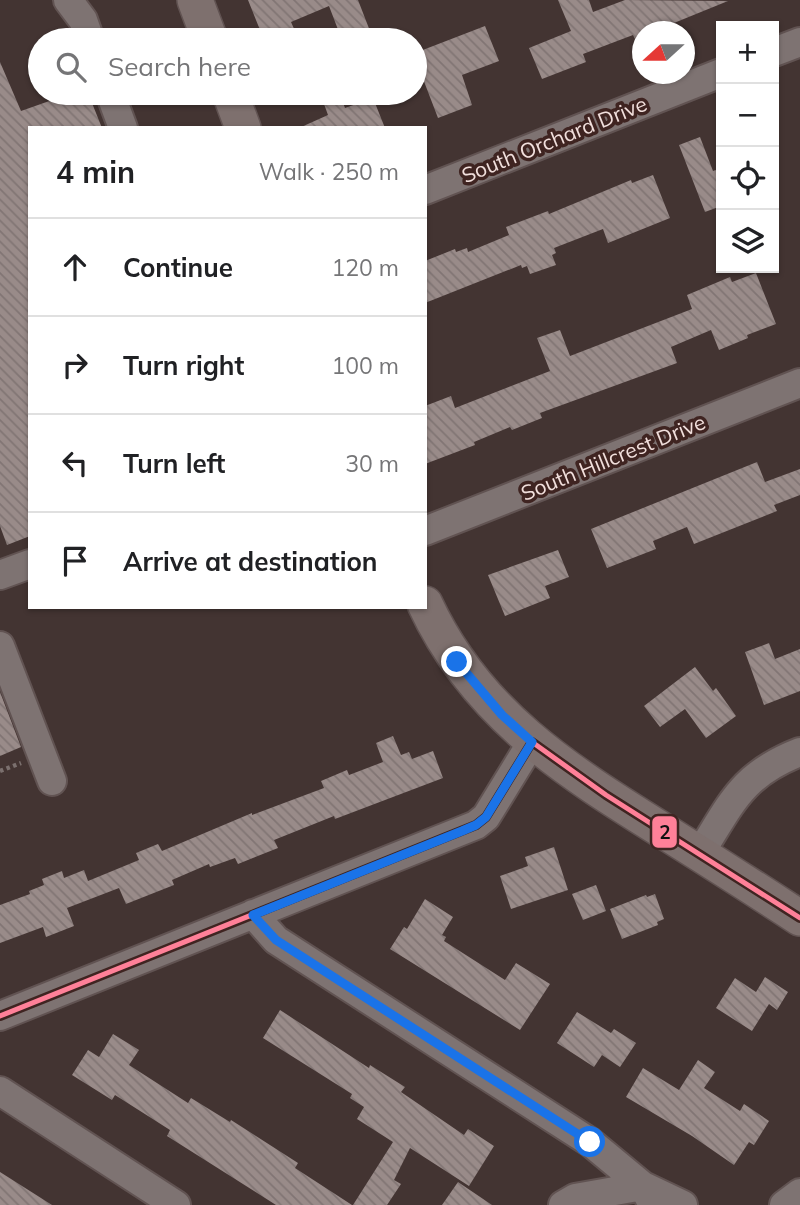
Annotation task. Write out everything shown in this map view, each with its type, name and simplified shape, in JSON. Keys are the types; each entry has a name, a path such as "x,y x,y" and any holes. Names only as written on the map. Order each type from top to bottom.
{"main road":[{"path":"195,0 206,28"},
{"path":"234,105 242,126"},
{"path":"427,608 457,662 494,706 532,742 571,772 800,918"}],"street":[{"path":"68,0 86,28"},
{"path":"779,50 800,42"},
{"name":"South Orchard Drive","path":"427,189 716,75"},
{"path":"114,105 122,126"},
{"name":"South Hillcrest Drive","path":"427,530 800,383"},
{"path":"0,575 28,565"},
{"path":"0,646 52,781"},
{"path":"0,1016 476,825 486,817 532,742"},
{"path":"700,853 743,786 760,771 800,752"},
{"path":"253,915 276,940 590,1142 648,1195"},
{"path":"0,1091 176,1205"},
{"path":"784,1205 800,1193"},
{"path":"563,1205 575,1198 648,1195 683,1205"}],"building":[{"path":"248,0 358,0 369,28 337,28 329,6 291,22 294,28 259,28"},
{"path":"558,0 589,0 593,12 625,0 728,1 679,21 632,21 632,35 583,54 586,62 542,79 529,48 571,31"},
{"path":"485,26 499,61 462,75 472,105 438,118 427,89 427,48"},
{"path":"0,62 21,111 38,105 93,105 101,126 28,126 28,537 7,545 0,526"},
{"path":"324,105 344,105 345,108 353,105 376,105 384,126 303,126 328,115"},
{"path":"700,137 713,171 716,170 716,208 705,212 679,145"},
{"path":"653,175 670,218 608,243 603,229 554,248 556,253 552,255 556,265 530,274 527,266 522,268 521,265 427,302 427,260 455,249 456,252 467,248 468,252 509,235 506,227 548,211 549,214 631,180 632,183"},
{"path":"756,273 776,324 719,350 711,330 671,347 677,363 540,413 542,418 512,430 510,427 474,442 475,445 427,463 427,405 451,396 455,408 550,371 537,338 560,330 570,356 692,309 687,295 730,277 732,282"},
{"path":"757,462 765,482 800,469 800,495 774,505 777,511 694,544 687,527 653,541 656,549 607,568 591,529"},
{"path":"558,550 569,577 545,586 550,598 505,616 488,575"},
{"path":"769,643 775,659 800,649 800,691 764,705 745,652"},
{"path":"695,667 713,691 716,688 736,716 706,738 685,709 660,727 644,706"},
{"path":"0,692 21,747 0,756"},
{"path":"393,736 401,755 409,752 412,759 433,751 443,778 274,840 278,848 238,864 235,858 210,867 209,864 172,880 174,885 126,904 119,888 67,908 74,926 46,937 43,927 0,943 0,905 30,894 29,891 44,885 42,879 62,871 64,878 84,870 88,881 139,860 136,853 158,844 162,851 252,813 324,788 321,781 347,770 349,775 383,762 376,743"},
{"path":"554,847 568,890 511,909 500,876 528,866 525,857"},
{"path":"596,885 606,911 583,920 572,894"},
{"path":"655,894 664,919 657,922 658,925 622,939 610,909"},
{"path":"425,899 453,917 442,935 446,937 444,941 505,980 516,963 550,984 520,1030 390,949 404,927 407,929"},
{"path":"765,977 788,992 777,1010 769,1004 752,1031 716,1008 735,978 756,992"},
{"path":"280,1010 369,1068 370,1065 405,1087 401,1092 464,1135 468,1129 494,1146 469,1186 410,1148 394,1180 401,1184 387,1205 353,1205 393,1142 357,1119 364,1107 350,1098 352,1094 263,1038"},
{"path":"577,1012 611,1033 614,1029 636,1043 620,1067 602,1055 594,1067 557,1043"},
{"path":"113,1034 139,1050 129,1065 188,1103 191,1098 230,1122 231,1120 298,1163 295,1168 352,1205 276,1205 167,1136 170,1130 115,1095 112,1100 72,1075 88,1050 99,1057"},
{"path":"698,1060 715,1072 704,1088 740,1111 744,1104 769,1121 754,1145 749,1142 734,1165 692,1136 626,1097 643,1068 679,1090"},
{"path":"0,1172 52,1205 0,1205"},
{"path":"458,1182 492,1205 442,1205"}],"transit line":[{"name":"2","path":"532,742 606,795 800,918"},
{"name":"2","path":"0,1016 476,825 486,817 532,742"}],"route":[{"path":"457,662 502,715 532,742 486,817 462,831 253,915 276,940 590,1142"}]}
